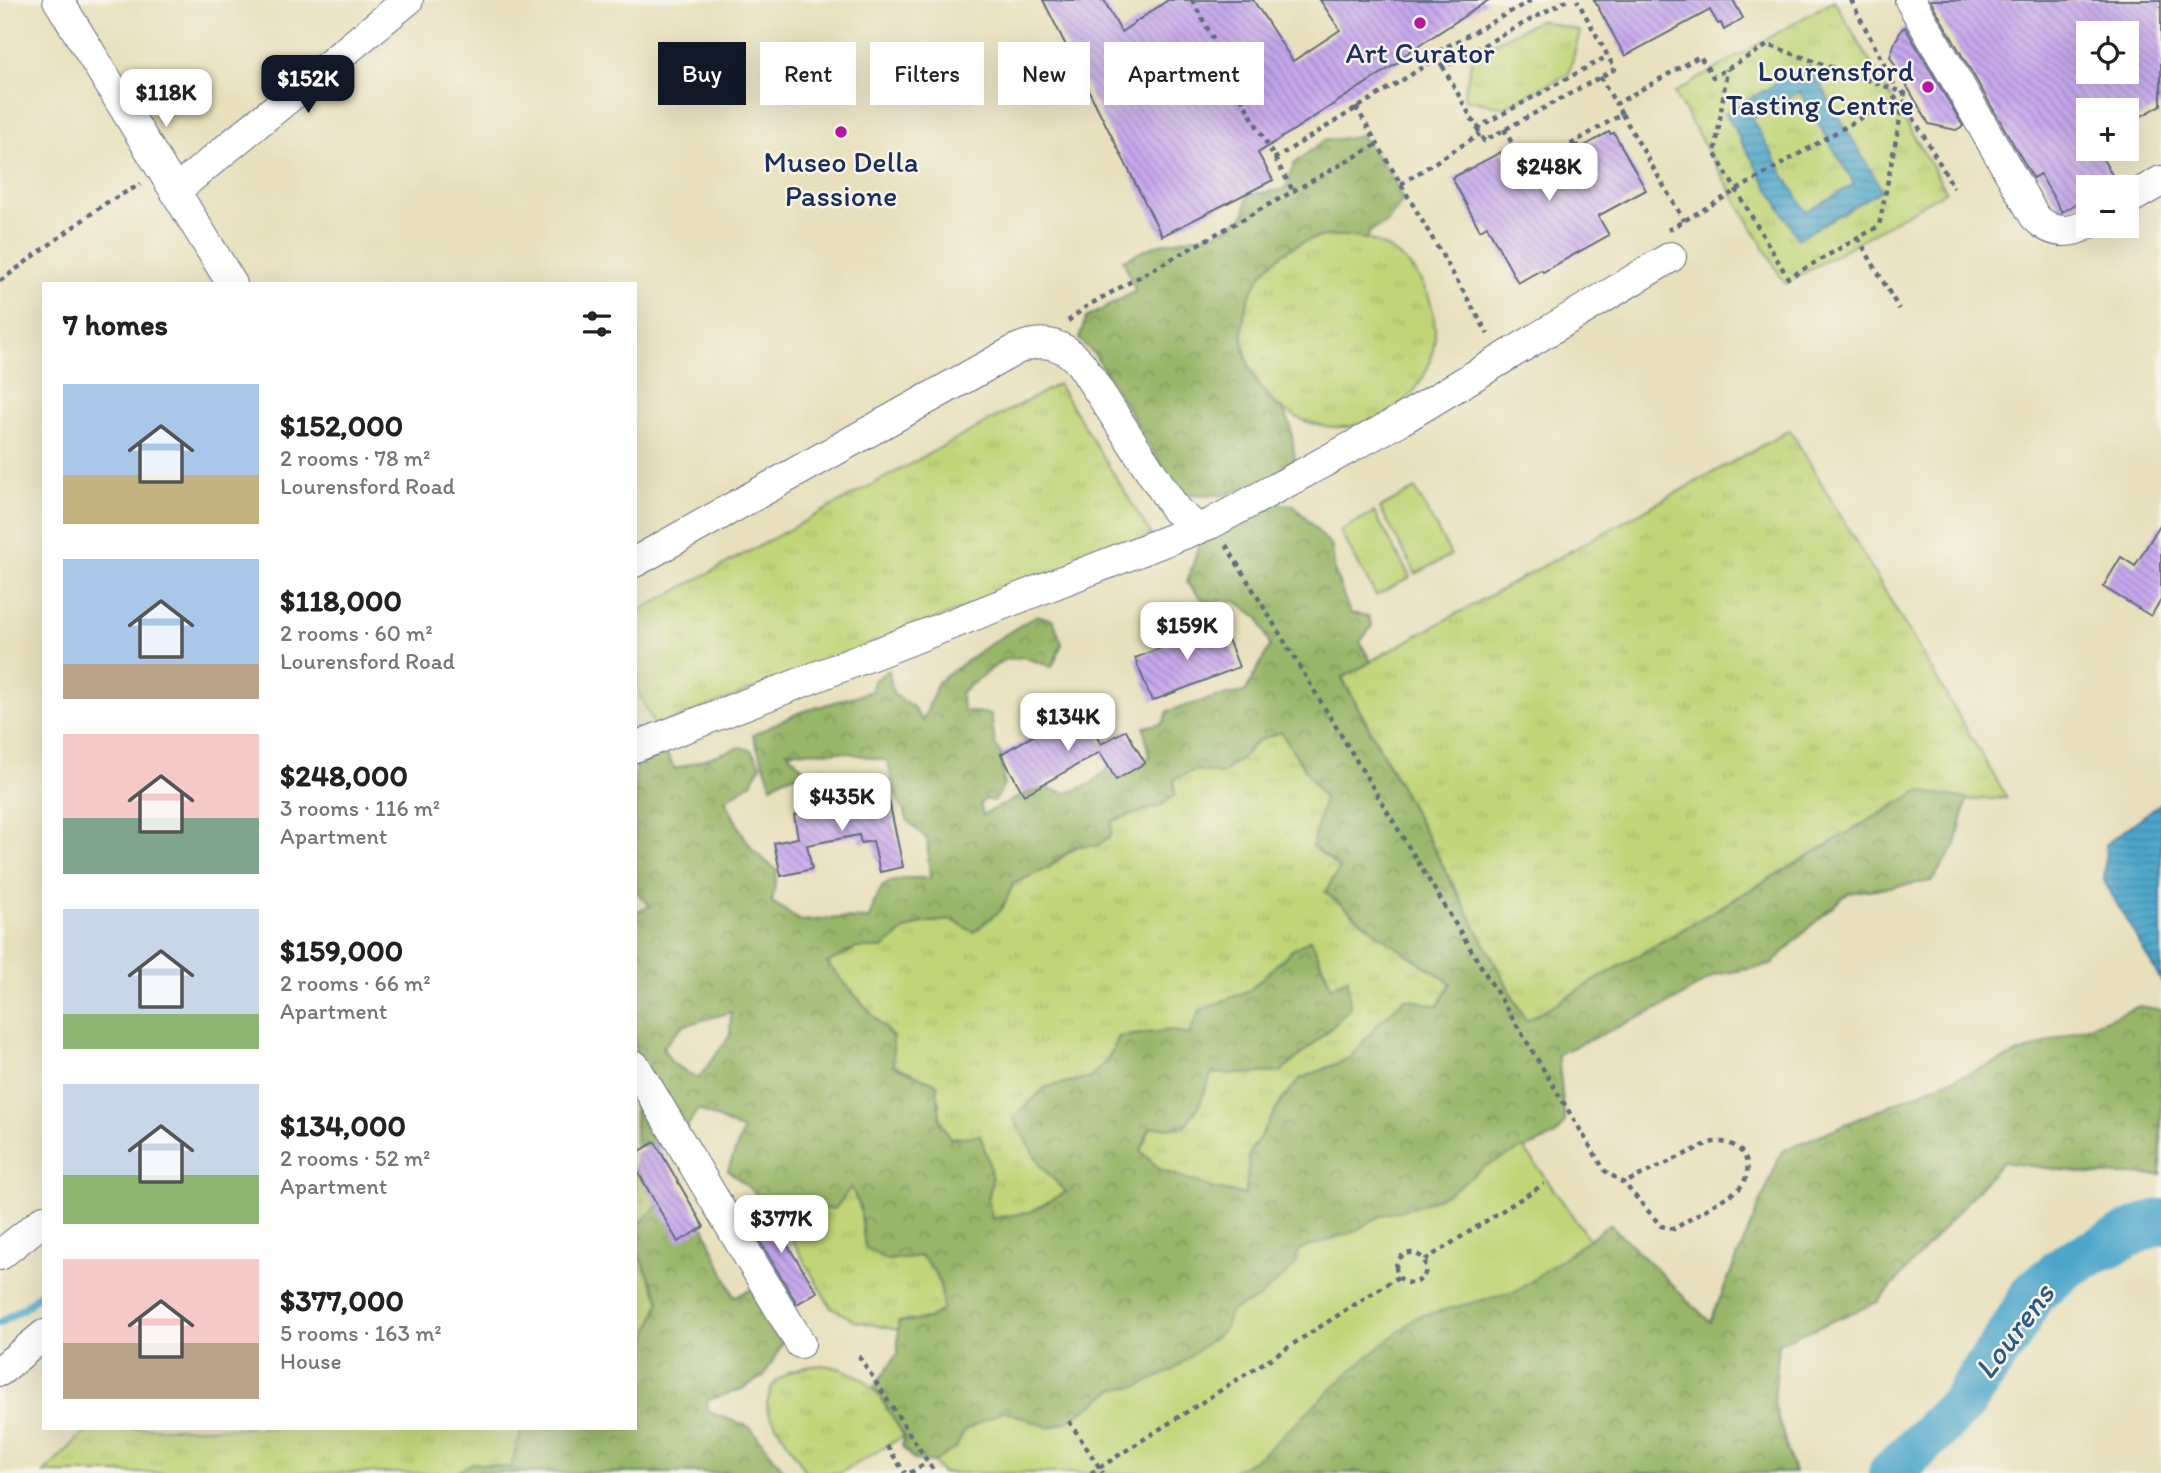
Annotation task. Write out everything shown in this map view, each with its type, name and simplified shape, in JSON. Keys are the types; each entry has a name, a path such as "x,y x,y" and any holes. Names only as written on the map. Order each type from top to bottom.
{"street":[{"path":"58,0 231,282"},
{"path":"169,181 408,0"},
{"path":"1910,0 2035,217 2050,229 2059,232 2076,230"},
{"path":"2139,194 2161,181"},
{"path":"637,746 1205,526 1401,420 1671,257"},
{"path":"637,561 1017,349 1038,342 1062,347 1073,354 1176,510 1205,526"},
{"path":"637,1069 800,1343"},
{"path":"0,1255 42,1222"},
{"path":"0,1371 42,1337"}],"path":[{"path":"1192,0 1225,60 1224,67 1293,191"},
{"path":"1532,0 1435,53 1483,141 1615,69 1577,0"},
{"path":"1443,67 1567,0"},
{"path":"1851,0 1954,188"},
{"path":"1616,104 1700,56 1713,77 1768,45 1903,94"},
{"path":"1477,128 1608,57"},
{"path":"1274,159 1438,58"},
{"path":"1727,69 1715,155 1788,278 1879,226 1903,94"},
{"path":"1600,77 1684,221"},
{"path":"1762,176 1903,94"},
{"path":"1356,107 1488,334"},
{"path":"1519,174 1622,114"},
{"path":"1504,129 1527,170"},
{"path":"1401,184 1480,134"},
{"path":"1050,343 1064,324 1087,306 1378,144"},
{"path":"0,281 106,203 169,181"},
{"path":"1858,238 1899,309"},
{"path":"1205,526 1605,1171 1624,1183 1656,1222 1667,1228 1674,1228 1739,1189 1744,1183 1748,1167 1742,1152 1727,1142 1718,1141 1624,1183"},
{"path":"1425,1260 1544,1184"},
{"path":"1415,1253 1425,1260 1427,1268 1419,1281 1404,1283 1398,1277 1395,1265 1403,1255 1415,1253"},
{"path":"1091,1473 1101,1470 1398,1277"},
{"path":"859,1356 935,1473"},
{"path":"1069,1421 1101,1470"},
{"path":"887,1446 907,1473 927,1462"}],"green space":[{"path":"1834,0 1946,191 1785,284 1674,93"},
{"path":"1539,20 1580,31 1569,74 1505,107 1466,100 1464,95 1473,54"},
{"path":"1361,136 1390,173 1403,200 1388,222 1371,231 1365,239 1327,236 1306,241 1288,250 1272,263 1259,279 1244,316 1243,336 1248,363 1261,390 1288,418 1295,460 1268,481 1225,495 1185,494 1170,479 1095,355 1079,339 1086,318 1136,291 1123,260 1156,245 1219,232 1244,216 1248,195 1285,189 1294,164 1323,141"},
{"path":"1339,235 1376,242 1407,263 1428,294 1435,331 1428,368 1407,399 1376,420 1339,427 1302,420 1271,399 1250,368 1243,331 1250,294 1271,263 1302,242"},
{"path":"1058,384 1152,536 655,727 637,690 637,612"},
{"path":"1790,430 2007,798 1969,800 1919,791 1526,1021 1342,677"},
{"path":"1415,489 1451,555 1416,574 1380,508"},
{"path":"1274,504 1294,505 1332,547 1335,573 1350,613 1368,616 1372,626 1360,642 1371,662 1342,678 1526,1021 1919,791 1967,799 1956,844 1932,881 1848,893 1771,965 1715,975 1673,1002 1558,1054 1565,1122 1555,1136 1486,1166 1449,1193 1416,1207 1382,1215 1353,1232 1299,1250 1295,1266 1258,1299 1230,1311 1225,1329 1172,1371 1139,1386 1114,1389 1069,1421 1050,1428 1004,1411 965,1430 956,1448 934,1462 915,1460 902,1447 904,1436 874,1387 898,1353 898,1322 928,1319 943,1309 938,1280 921,1256 887,1260 865,1247 860,1207 851,1187 835,1209 808,1208 801,1197 775,1210 728,1170 743,1131 698,1109 675,1146 637,1145 637,912 650,906 637,892 637,762 655,755 667,755 675,769 740,747 751,750 761,765 752,782 725,800 753,850 777,871 772,902 801,921 869,919 884,884 906,878 930,878 927,839 909,822 895,793 888,761 844,752 787,751 807,773 785,778 771,786 753,735 798,713 872,691 873,681 889,670 893,694 912,706 923,721 938,682 987,646 1037,615 1053,620 1062,644 1052,667 1023,657 1003,660 960,693 964,711 991,714 995,744 1001,754 1004,785 995,801 985,799 980,804 983,815 1016,798 1044,788 1068,793 1091,784 1109,767 1134,768 1149,757 1144,727 1163,723 1168,711 1245,692 1270,646 1259,618 1236,601 1204,601 1187,583 1201,539","holes":["1281,732 1324,799 1312,846 1340,868 1325,892 1387,941 1451,983 1438,1006 1405,998 1377,1025 1350,1058 1300,1079 1283,1099 1249,1154 1246,1195 1215,1189 1159,1169 1141,1151 1150,1128 1184,1127 1198,1108 1212,1073 1281,1072 1350,1008 1348,978 1331,987 1311,939 1292,950 1250,990 1199,1011 1189,1035 1171,1030 1119,1037 1107,1061 1089,1078 1046,1087 1013,1118 1041,1166 1066,1192 1030,1212 992,1219 988,1199 992,1180 980,1135 950,1138 940,1120 937,1084 893,1065 893,1038 827,963 856,948 883,948 905,930 922,923 952,920 974,932 1002,909 1013,884 1048,868 1075,846 1097,846 1111,835 1112,821 1160,806 1175,795 1174,779 1195,770 1221,774 1243,757 1257,741","731,1012 730,1035 698,1079 671,1062 663,1047 682,1026"]},
{"path":"1374,512 1410,577 1376,596 1340,531"},
{"path":"1281,732 1324,799 1313,846 1340,868 1387,941 1451,983 1438,1006 1377,1025 1350,1058 1300,1079 1283,1099 1249,1154 1246,1195 1215,1189 1159,1169 1141,1151 1150,1127 1198,1108 1212,1073 1281,1071 1328,1031 1350,1008 1347,978 1332,988 1311,939 1292,950 1250,990 1199,1011 1189,1035 1119,1037 1106,1061 1089,1078 1046,1087 1041,1166 1066,1192 1030,1212 991,1219 988,1199 992,1180 950,1139 940,1120 937,1084 893,1065 893,1038 826,963 856,948 883,948 905,930 922,923 952,920 1002,909 1013,884 1048,868 1112,821 1160,806 1175,795 1174,779 1195,770 1221,774 1243,757 1257,741"},
{"path":"2140,1006 2161,1010 2161,1175 2098,1175 2002,1162 1878,1302 1779,1343 1774,1403 1794,1473 1229,1473 1259,1457 1354,1368 1417,1317 1517,1291 1610,1224 1710,1322 1782,1151 1928,1089"},
{"path":"1524,1148 1589,1239 1517,1291 1417,1317 1354,1368 1259,1457 1229,1473 941,1473 934,1462 956,1448 965,1430 1004,1411 1050,1428 1069,1421 1115,1389 1139,1386 1172,1371 1225,1329 1230,1311 1258,1299 1295,1266 1299,1250 1353,1232 1382,1215 1416,1207 1449,1193 1486,1166"},
{"path":"637,1170 658,1206 637,1226"},
{"path":"851,1187 860,1207 865,1247 887,1260 921,1255 936,1274 943,1309 928,1319 898,1322 898,1330 855,1321 830,1306 775,1210 801,1197"},
{"path":"658,1206 704,1227 734,1297 755,1288 786,1337 764,1376 740,1390 708,1400 706,1411 750,1427 786,1473 455,1473 472,1463 511,1468 521,1430 637,1430 637,1356 644,1348 660,1301 637,1249 637,1226"},
{"path":"637,1249 660,1301 644,1348 637,1356"},
{"path":"822,1365 853,1373 864,1380 881,1398 904,1436 840,1473 807,1473 768,1412 767,1403 777,1381 790,1372"},
{"path":"87,1430 521,1430 511,1468 472,1463 455,1473 44,1473"}],"water":[{"path":"1809,65 1882,190 1798,239 1725,113","holes":["1800,92 1854,184 1806,212 1752,119"]},
{"path":"2161,803 2161,981 2104,881 2106,844"}],"building":[{"path":"1043,0 1104,0 1121,32 1168,0 1253,0 1293,61 1340,30 1320,0 1489,0 1258,153 1273,180 1162,236 1090,93 1090,42 1064,42"},
{"path":"1594,0 1733,0 1743,18 1724,30 1710,10 1625,56"},
{"path":"1930,0 2161,0 2161,105 2139,118 2139,98 2076,98 2076,161 2104,161 2112,175 2076,175 2076,204 2062,212 2040,174 2033,178"},
{"path":"1905,27 1963,126 1956,130 1929,124 1890,57 1895,42"},
{"path":"1609,132 1614,133 1646,190 1598,216 1609,235 1518,283 1487,226 1480,230 1452,178 1501,152 1516,178 1578,144 1581,148"},
{"path":"2161,523 2161,600 2151,616 2103,587 2121,557 2135,566"},
{"path":"1222,624 1239,667 1152,701 1135,658"},
{"path":"1080,709 1101,744 1126,730 1145,763 1116,780 1100,752 1024,795 1001,754"},
{"path":"888,796 903,867 880,872 873,841 861,843 859,835 807,845 812,869 781,876 774,843 798,838 794,815 809,812 807,802 827,798 829,808"},
{"path":"655,1142 704,1227 678,1242 637,1170 637,1153"},
{"path":"762,1205 817,1292 797,1304 745,1216"}],"waterway":[{"name":"Lourens","path":"1891,1473 1962,1404 2012,1331 2033,1293 2069,1264 2151,1224 2161,1222"},
{"path":"0,1323 27,1306 42,1292"}],"place":[{"name":"Art Curator","path":"1420,23"},
{"name":"Lourensford Tasting Centre","path":"1928,87"},
{"name":"Museo Della Passione","path":"841,132"}]}
